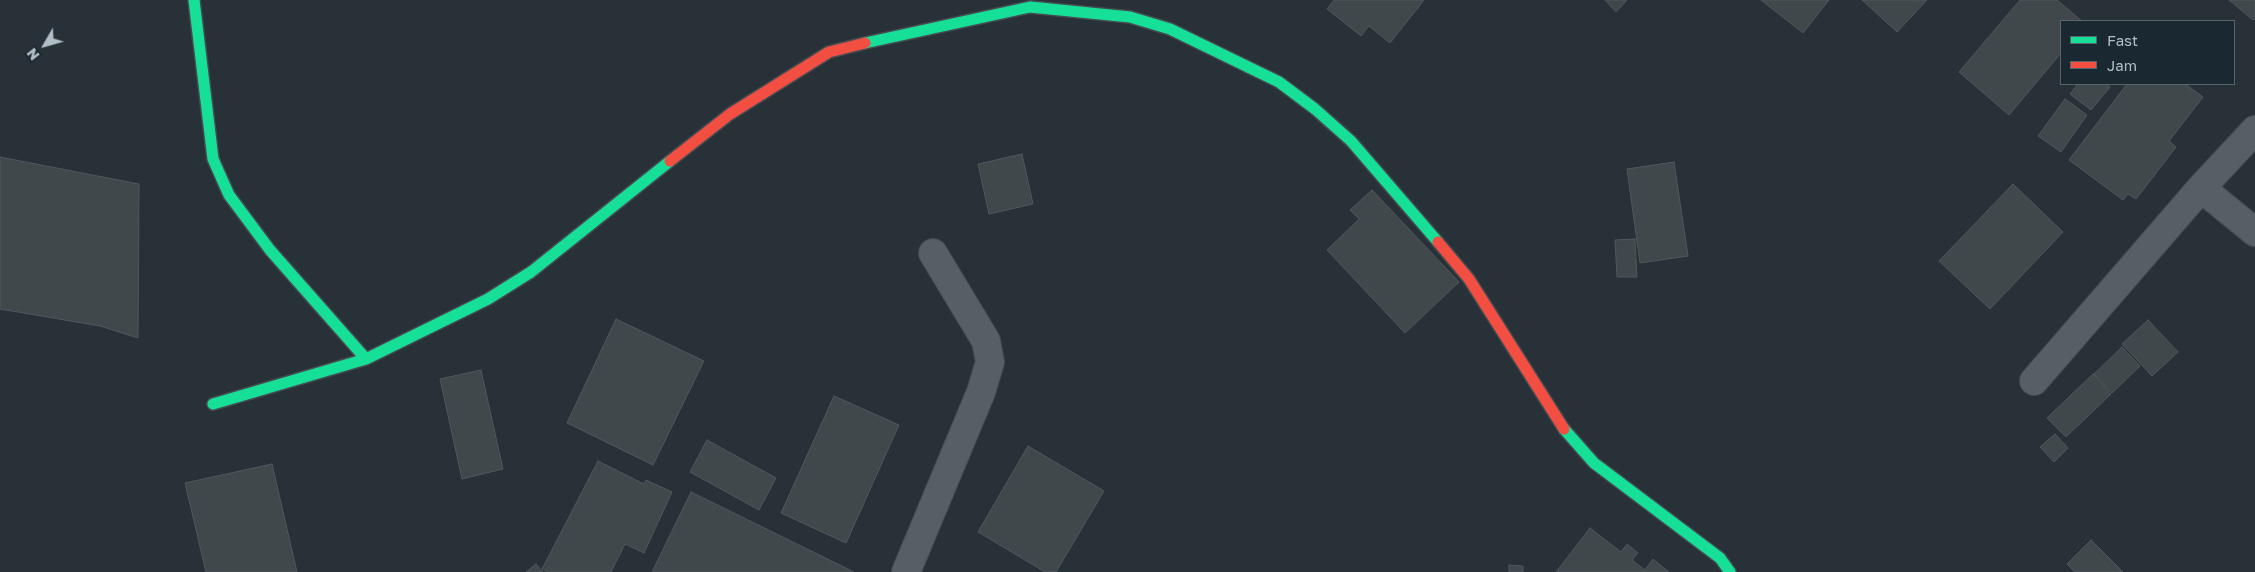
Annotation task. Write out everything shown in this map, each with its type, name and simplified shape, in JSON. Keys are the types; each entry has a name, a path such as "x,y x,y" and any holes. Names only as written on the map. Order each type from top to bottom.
{"street":[{"path":"194,0 213,159 229,195 270,250 366,359"},
{"path":"213,404 366,359 488,299 531,272 730,114 830,52 937,26 1030,7 1130,17 1170,29 1279,82 1315,109 1351,141 1469,279 1568,436 1594,463 1720,558 1730,572"},
{"path":"2034,381 2201,188 2255,130"},
{"path":"2201,188 2255,232"},
{"path":"906,572 981,392 990,362 986,341 933,253"}],"building":[{"path":"1334,0 1424,0 1390,43 1369,26 1361,36 1327,9"},
{"path":"1605,0 1627,0 1616,12"},
{"path":"1761,0 1829,0 1803,33"},
{"path":"1862,0 1927,0 1897,32"},
{"path":"2020,0 2057,0 2081,20 2060,20 2060,54 2009,115 1959,72"},
{"path":"2229,0 2255,0 2255,18 2253,20"},
{"path":"2077,85 2107,85 2110,87 2091,110 2070,94"},
{"path":"2126,85 2186,85 2203,97 2169,141 2176,147 2136,199 2128,194 2123,200 2069,160"},
{"path":"2065,99 2087,115 2061,152 2038,136"},
{"path":"1022,154 1033,204 989,214 978,164"},
{"path":"0,157 139,184 138,338 100,326 0,309"},
{"path":"1674,162 1688,256 1640,263 1627,169"},
{"path":"2013,184 2063,232 1990,309 1939,261"},
{"path":"1372,190 1459,282 1405,333 1327,250 1359,219 1350,210"},
{"path":"1635,239 1637,277 1617,277 1615,240"},
{"path":"616,319 704,361 653,465 567,423"},
{"path":"2148,320 2178,352 2152,376 2122,344"},
{"path":"2122,347 2140,366 2112,393 2094,374"},
{"path":"481,370 503,469 462,479 440,379"},
{"path":"2093,374 2111,394 2066,437 2047,418"},
{"path":"834,396 899,425 846,543 781,513"},
{"path":"2055,434 2068,448 2054,462 2040,447"},
{"path":"707,440 776,478 759,510 690,472"},
{"path":"1028,446 1104,491 1056,572 1045,572 978,532"},
{"path":"598,461 644,484 646,480 672,492 644,553 625,544 611,572 548,572 542,569"},
{"path":"272,464 297,572 206,572 185,483"},
{"path":"691,492 854,572 652,572"},
{"path":"1590,528 1621,552 1627,544 1638,553 1632,560 1645,570 1653,559 1669,572 1556,572"},
{"path":"2091,540 2123,572 2075,572 2067,564"},
{"path":"536,564 543,572 526,572"},
{"path":"1509,565 1523,566 1523,572 1509,572"}],"traffic: fast":[{"path":"194,0 213,159 229,195 270,250 366,359"},
{"path":"865,43 1030,7 1130,17 1170,29 1279,82 1315,109 1351,141 1438,242"},
{"path":"213,404 366,359 488,299 531,272 670,161"},
{"path":"1564,429 1594,463 1720,558 1730,572"}],"traffic: jam":[{"path":"670,161 730,114 829,52 865,43"},
{"path":"1438,242 1469,279 1564,429"}]}
